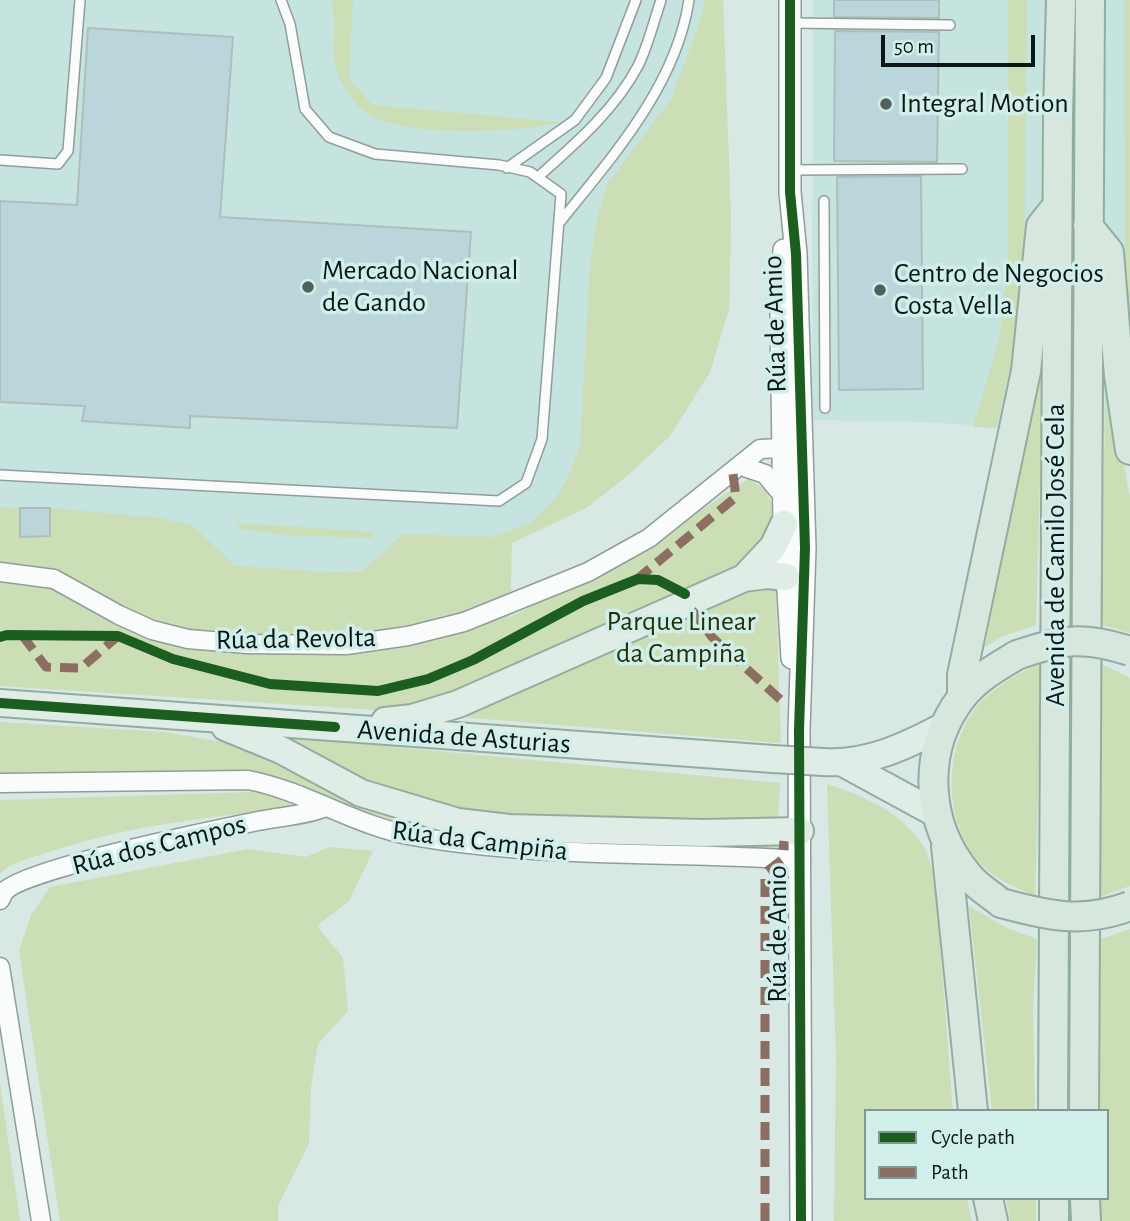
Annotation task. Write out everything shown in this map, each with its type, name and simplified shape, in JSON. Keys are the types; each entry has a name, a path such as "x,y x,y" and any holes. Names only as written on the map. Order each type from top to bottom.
{"highway":[{"name":"Avenida de Camilo José Cela","path":"1053,1109 1061,0"},
{"name":"Avenida de Camilo José Cela","path":"1084,1109 1090,0"},
{"path":"962,696 962,675 1026,371 1041,226 1059,204"},
{"path":"1087,226 1109,252 1119,376 1130,450"},
{"path":"973,1109 945,843 935,813 933,769 944,726 962,696 987,672 1017,655 1058,641 1101,642 1130,651"},
{"path":"945,843 969,877 1001,903 1062,918 1108,914 1130,906"},
{"path":"988,1200 993,1221"},
{"path":"1054,1200 1055,1221"},
{"path":"1085,1200 1086,1221"}],"main road":[{"path":"744,578 794,524"},
{"path":"335,727 412,718 457,704 744,578 766,575 786,577"},
{"name":"Avenida de Asturias","path":"0,703 834,763"},
{"path":"204,719 281,750 361,793 458,822 509,828 704,833 800,831"},
{"path":"834,763 902,748 944,726"},
{"path":"834,763 935,813"}],"street":[{"name":"Rúa de Amio","path":"790,0 789,170 796,254 799,358 794,524 803,646 799,730 801,1221"},
{"name":"Rúa de Amio","path":"790,192 783,267 782,383 784,497 794,524"},
{"name":"Rúa de Amio","path":"783,448 791,432 792,395 799,358"},
{"name":"Rúa de Amio","path":"760,449 777,418 782,383"},
{"name":"Rúa de Amio","path":"783,448 789,454 795,509 786,577 799,730"},
{"path":"760,449 783,448"},
{"name":"Rúa da Revolta","path":"740,471 776,457 783,448"},
{"name":"Rúa da Revolta","path":"0,572 54,579 118,615 152,630 188,639 247,644 346,645 408,636 464,622 523,601 588,572 649,538 740,471 760,449"},
{"path":"740,471 765,474 784,497"},
{"name":"Rúa de Amio","path":"786,577 796,585 797,624 803,646"},
{"name":"Rúa da Campiña","path":"0,783 248,780 277,786 379,829 512,849 657,857 801,860"},
{"name":"Rúa dos Campos","path":"0,900 6,890 35,876 157,843 262,820 308,815 326,807"},
{"path":"0,967 41,1221"}],"lane":[{"path":"0,160 58,164 68,151 80,0"},
{"path":"0,475 499,501 526,483 542,439 561,194 530,172 375,154 328,137 304,109 290,24 281,0"},
{"path":"507,168 575,120 606,78 636,0"},
{"path":"538,177 586,135 628,81 639,65 662,0"},
{"path":"559,223 624,143 664,75 689,0"},
{"path":"790,23 950,25"},
{"path":"789,170 962,169"},
{"path":"824,201 825,408"}],"shaded area":[{"path":"0,0 723,0 731,220 729,309 710,372 670,436 628,475 586,508 512,543 392,569 327,572 221,566 0,542"},
{"path":"813,0 1130,0 1130,435 922,422 812,420"}],"green space":[{"path":"331,0 353,0 349,78 372,105 561,122 490,131 432,130 405,127 382,121 366,113 348,93 336,69"},
{"name":"Parque Linear da Campiña","path":"705,0 723,0 731,220 729,309 710,372 670,436 628,475 586,508 512,543 510,617 626,559 748,479 765,489 773,506 781,743 361,709 0,686 0,507 50,508 160,518 193,526 235,566 327,572 363,571 403,534 495,537 530,523 554,501 566,481 580,446 590,263 597,219 607,185 671,99 698,28"},
{"path":"1008,0 1027,0 1024,267 1017,338 996,428 973,427 999,340 1008,262"},
{"path":"1124,0 1130,0 1130,312 1126,320"},
{"path":"1036,369 1043,370 1036,625 1003,636 985,647"},
{"path":"1111,395 1130,498 1130,633 1099,624 1106,397"},
{"path":"235,523 374,532 372,538 283,535 241,529"},
{"path":"1042,662 1035,896 996,876 984,867 970,849 960,829 952,783 960,737 970,717 997,688"},
{"path":"1101,664 1130,678 1130,886 1097,898"},
{"path":"0,722 164,732 222,742 268,757 363,801 776,844 778,847 776,852 542,846 464,836 361,816 300,786 0,776"},
{"path":"286,737 780,783 778,817 598,821 509,816 465,810 421,801 370,784 288,746"},
{"path":"827,784 869,800 895,816 917,837 925,849 935,880 953,1109 864,1109 864,1200 967,1200 972,1221 834,1221 836,1058"},
{"path":"253,792 273,794 301,808 203,818 106,836 20,861 0,874 0,800"},
{"path":"329,847 373,851 349,901 317,926 343,958 348,1011 318,1044 311,1087 309,1143 278,1206 278,1221 60,1221 19,951 31,915 50,887 248,849 306,857"},
{"path":"969,906 1007,928 1037,939 1033,1007 1035,1109 992,1109"},
{"path":"1130,929 1130,1221 1099,1221 1098,1200 1109,1200 1109,1109 1097,1109 1101,939"},
{"path":"0,1084 20,1221 0,1221"},
{"path":"1006,1200 1036,1200 1036,1221 1010,1221"}],"building":[{"path":"834,0 939,0 939,18 834,17"},
{"path":"88,28 233,37 220,217 471,232 457,428 190,416 190,428 82,421 85,406 0,402 0,201 77,205"},
{"name":"Integral Motion","path":"835,31 939,32 937,162 834,161"},
{"name":"Centro de Negocios Costa Vella","path":"921,176 923,389 839,390 837,177"},
{"path":"20,508 50,508 50,536 20,537"}],"marked path":[{"path":"636,580 736,497 733,474"},
{"path":"692,610 712,637 783,702"},
{"path":"22,635 46,667 81,668 118,636"},
{"path":"783,850 784,841"},
{"path":"765,1221 765,873 783,859"}],"cycle path":[{"path":"790,0 790,192 796,254 805,548 799,730 801,1221"},
{"path":"0,637 118,636 173,659 270,684 378,691 428,679 473,660 583,601 638,579 658,580 685,594"},
{"path":"0,703 335,727"}],"place":[{"name":"Integral Motion","path":"886,104"},
{"name":"Mercado Nacional de Gando","path":"308,287"},
{"name":"Centro de Negocios Costa Vella","path":"880,290"}]}
